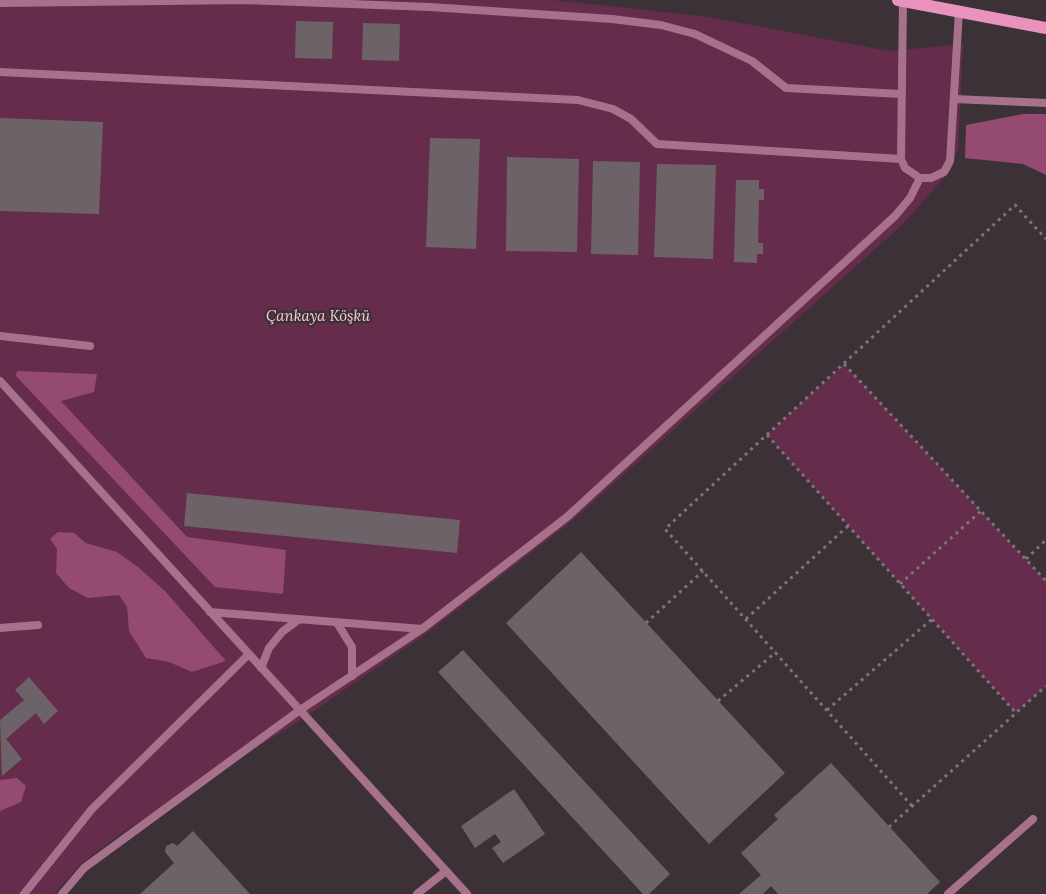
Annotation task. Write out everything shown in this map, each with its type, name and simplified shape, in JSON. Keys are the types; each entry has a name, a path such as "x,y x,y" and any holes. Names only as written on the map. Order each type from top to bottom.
{"main road":[{"path":"900,0 1046,28"}],"lane":[{"path":"0,3 245,0 430,7 612,20 661,25 695,34 752,62 786,88 901,94"},
{"path":"900,0 901,159 905,168 920,178 931,178 944,172 950,161 959,11"},
{"path":"0,72 578,100 613,109 631,119 657,144 901,159"},
{"path":"954,99 1046,103"},
{"path":"62,894 84,868 300,710 422,630 567,517 895,216 910,198 920,178"},
{"path":"0,336 90,346"},
{"path":"0,381 467,894"},
{"path":"210,612 422,630"},
{"path":"261,668 269,648 282,632 298,620"},
{"path":"337,623 352,647 352,676"},
{"path":"0,628 38,625"},
{"path":"24,894 92,809 249,654"},
{"path":"948,894 1033,819"},
{"path":"417,894 446,871"}],"path":[{"path":"912,806 665,529 1015,205 1046,239"},
{"path":"844,364 1046,581"},
{"path":"767,435 1016,713"},
{"path":"900,584 981,511"},
{"path":"746,619 848,526"},
{"path":"1026,559 1046,540"},
{"path":"646,623 703,571"},
{"path":"827,710 932,619"},
{"path":"718,700 776,652"},
{"path":"889,827 1046,686"}],"green space":[{"name":"Çankaya Köşkü","path":"0,0 553,0 709,17 889,51 963,44 958,149 950,171 904,223 572,521 427,633 302,719 119,835 81,864 54,894 0,894"},
{"path":"844,364 1046,581 1046,686 1016,713 767,435"}],"shaded area":[{"path":"1023,114 1046,114 1046,175 1023,164 965,158 966,125"},
{"path":"17,371 97,374 94,392 61,401 187,537 286,550 283,594 215,587 16,376"},
{"path":"58,532 74,533 86,543 117,552 138,567 165,591 226,661 192,672 169,662 146,658 129,631 127,607 119,595 88,598 69,588 56,573 57,549 50,539"},
{"path":"17,778 26,786 21,802 0,811 0,780"}],"building":[{"path":"296,21 333,22 332,59 295,58"},
{"path":"363,23 400,24 399,61 362,60"},
{"path":"0,118 103,122 99,214 0,211"},
{"path":"430,138 480,139 476,249 426,247"},
{"path":"507,157 579,159 577,252 506,251"},
{"path":"593,161 640,162 638,255 591,254"},
{"path":"657,164 716,165 713,259 654,257"},
{"path":"736,180 759,180 759,189 764,189 764,200 759,200 758,243 763,243 763,254 757,254 757,263 734,262"},
{"path":"187,493 460,520 457,553 184,526"},
{"path":"581,552 785,773 709,844 506,623"},
{"path":"463,650 670,874 649,894 643,894 438,672"},
{"path":"29,677 58,711 44,724 36,713 6,739 22,759 2,776 0,720 24,700 15,690"},
{"path":"831,763 940,882 927,894 778,894 771,886 763,894 739,894 761,875 741,853 778,819 774,815"},
{"path":"514,789 545,834 503,863 492,848 501,842 495,834 475,848 461,826"},
{"path":"193,831 250,894 140,894 174,863 165,852 166,846 173,843 177,846"}]}
